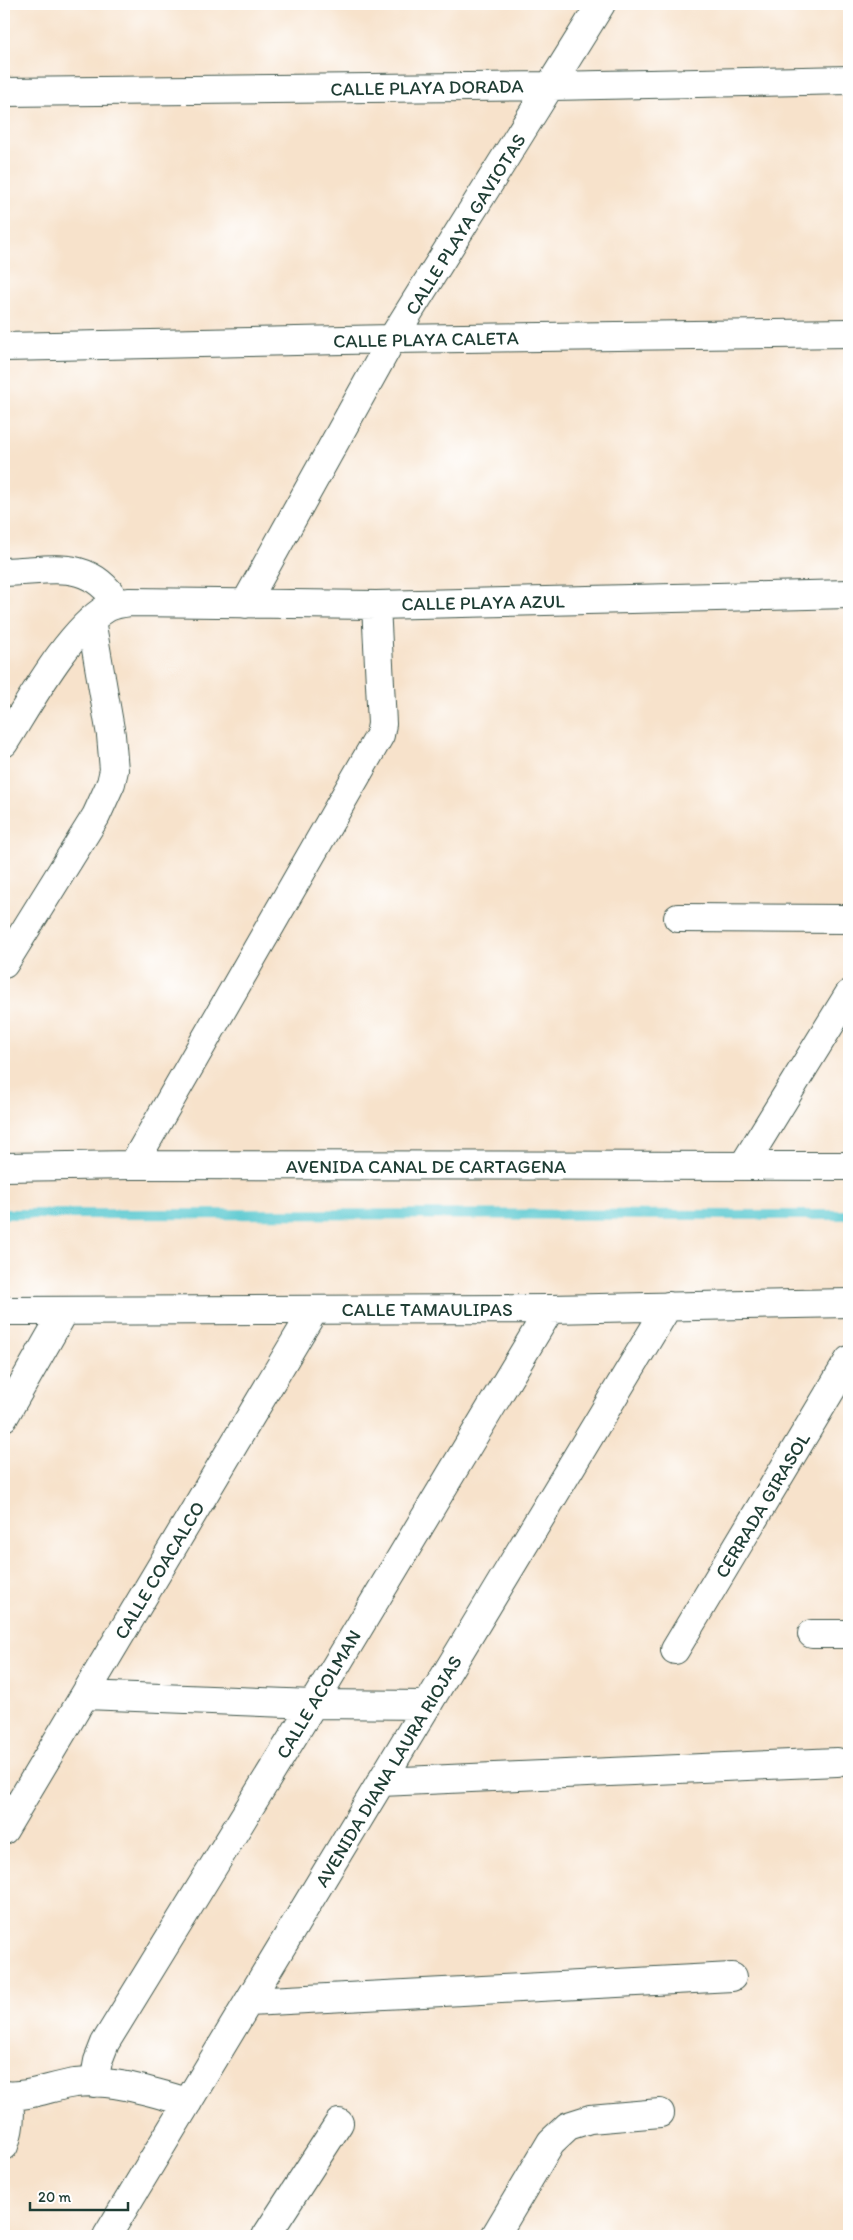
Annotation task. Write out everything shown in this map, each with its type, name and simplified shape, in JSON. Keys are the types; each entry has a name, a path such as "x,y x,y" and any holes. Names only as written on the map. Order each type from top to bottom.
{"street":[{"name":"CALLE PLAYA GAVIOTAS","path":"245,604 392,339 552,86 601,4"},
{"name":"CALLE PLAYA DORADA","path":"4,92 552,86 849,80"},
{"name":"CALLE PLAYA CALETA","path":"4,347 392,339 849,333"},
{"path":"4,572 73,570 89,574 105,586 118,604 109,607 91,620 54,666 4,743"},
{"name":"CALLE PLAYA AZUL","path":"118,604 142,601 245,604 376,604 849,594"},
{"path":"133,1165 380,735 382,724 376,604"},
{"path":"4,964 96,816 111,783 114,770 111,735 91,620"},
{"path":"678,918 849,919"},
{"path":"743,1166 849,994"},
{"name":"AVENIDA CANAL DE CARTAGENA","path":"4,1167 133,1165 849,1166"},
{"name":"CALLE TAMAULIPAS","path":"4,1311 550,1309 849,1303"},
{"name":"AVENIDA DIANA LAURA RIOJAS","path":"107,2236 668,1306"},
{"name":"CALLE ACOLMAN","path":"94,2083 98,2061 105,2043 313,1704 550,1309"},
{"name":"CALLE COACALCO","path":"4,1830 314,1310"},
{"path":"4,1417 64,1312"},
{"name":"CERRADA GIRASOL","path":"675,1650 849,1360"},
{"path":"812,1634 849,1634"},
{"path":"85,1696 313,1704 428,1705"},
{"path":"381,1782 837,1762"},
{"path":"248,2002 732,1977"},
{"path":"4,2146 10,2130 11,2109 6,2095 75,2083 113,2083 188,2102"},
{"path":"495,2236 551,2142 568,2126 590,2119 660,2113"},
{"path":"266,2236 339,2124"}],"waterway":[{"path":"4,1214 849,1215"}]}
